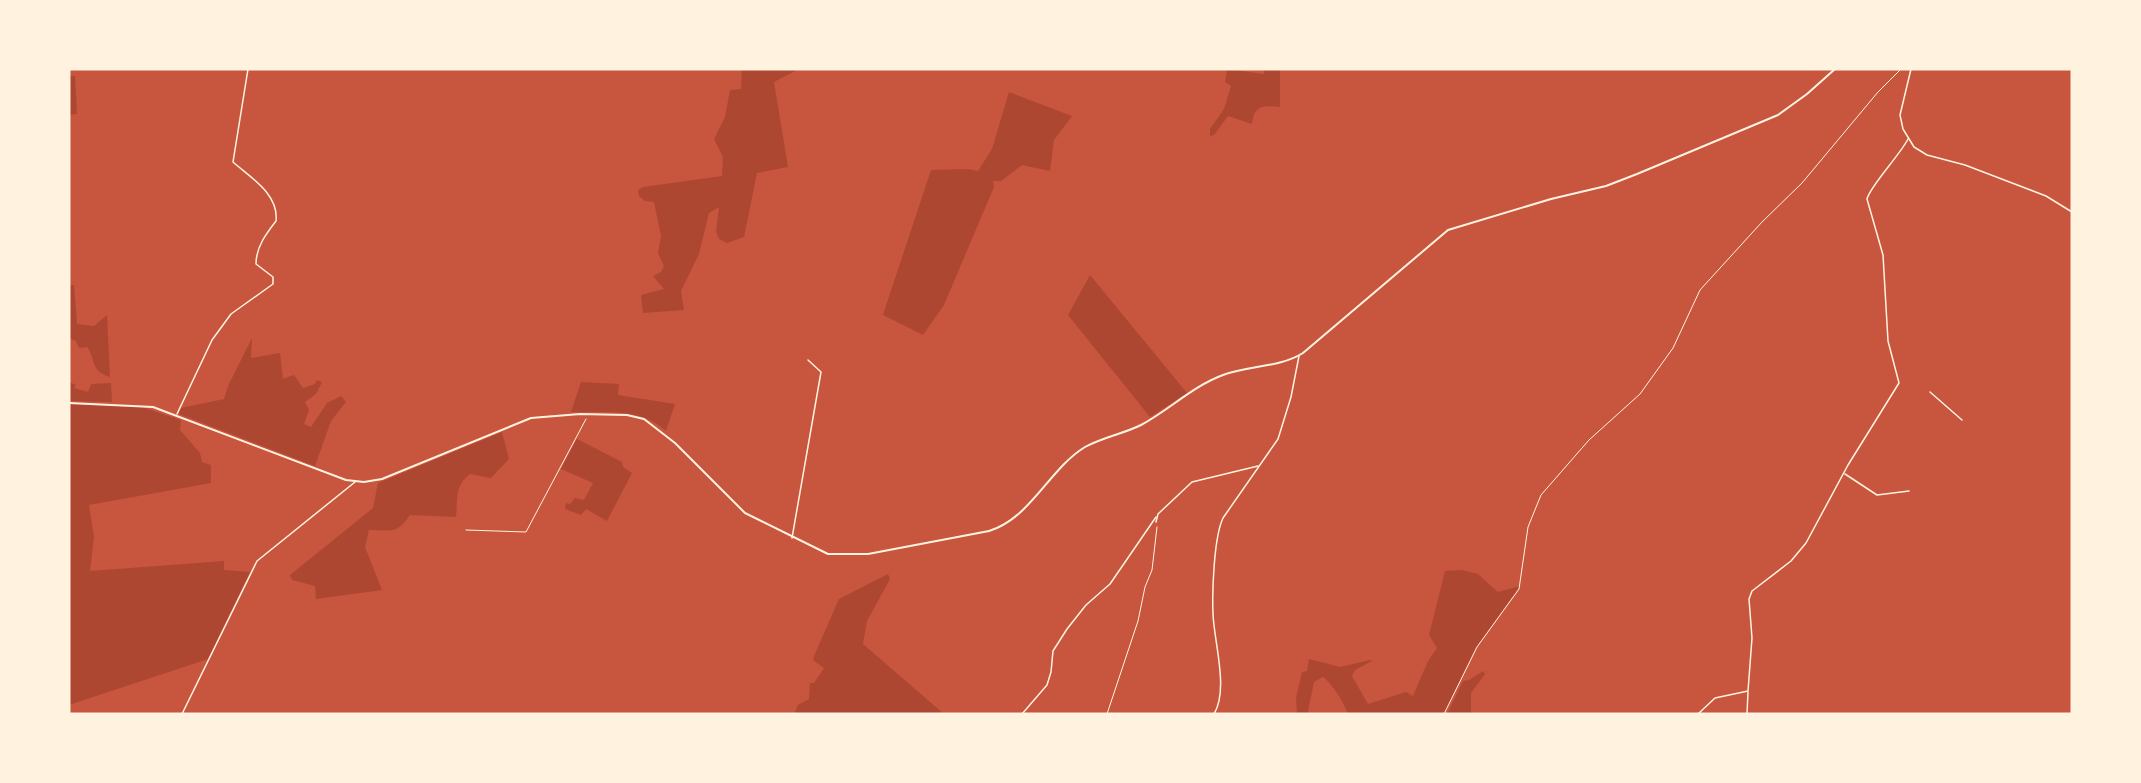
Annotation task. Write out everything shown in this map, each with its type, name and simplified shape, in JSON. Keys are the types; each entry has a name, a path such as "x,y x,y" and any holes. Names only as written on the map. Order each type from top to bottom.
{"main road":[{"path":"69,403 137,405 176,415 356,481 382,479 531,418 587,414 627,415 652,423 745,513 824,553 852,555 999,528 1020,513 1067,461 1085,448 1140,425 1220,376 1299,356 1448,230 1551,198 1606,186 1637,174 1778,115 1807,94 1835,69"}],"street":[{"path":"176,415 212,340 231,314 273,284 273,277 256,264 256,255 264,237 276,221 273,202 266,191 233,162 248,69"},
{"path":"1911,69 1900,112 1908,139 1914,147 1927,156 1965,165 2046,196 2072,212"},
{"path":"1748,714 1752,638 1750,595 1754,587 1791,561 1806,543 1844,473 1899,383 1888,341 1883,255 1867,199 1870,191 1898,158 1908,139"},
{"path":"1214,714 1219,690 1219,663 1213,613 1219,532 1223,518 1282,428 1295,382 1299,356"},
{"path":"792,538 821,372 808,360"},
{"path":"1930,392 1962,420"},
{"path":"1022,714 1047,685 1053,651 1067,629 1086,605 1110,584 1156,517 1192,482 1259,466"},
{"path":"1844,473 1877,495 1910,491"},
{"path":"182,714 257,561 356,481"},
{"path":"1156,517 1156,522"},
{"path":"1698,714 1705,705 1719,696 1748,692"}],"path":[{"path":"1444,714 1477,647 1519,589 1528,527 1541,495 1589,440 1640,394 1673,348 1700,290 1762,222 1802,183 1900,69"},
{"path":"466,530 526,532 587,414"},
{"path":"1107,714 1138,621 1143,592 1152,570 1156,522"}],"shaded area":[{"path":"742,69 799,69 774,82 788,167 757,173 744,237 727,243 719,239 716,232 719,207 709,213 699,254 681,291 684,310 643,313 641,295 664,289 653,276 661,272 664,266 658,253 661,236 654,202 645,201 639,196 638,190 643,187 722,176 723,157 714,139 725,117 730,90 741,89"},
{"path":"1227,69 1264,74 1264,69 1280,69 1280,107 1260,108 1255,113 1252,124 1228,116 1214,135 1210,136 1210,129 1224,109 1231,86 1225,82"},
{"path":"69,76 75,76 77,114 69,115"},
{"path":"1009,92 1072,116 1054,140 1050,171 1022,165 1001,181 993,181 994,187 944,305 923,335 883,315 931,170 978,171 992,149"},
{"path":"1090,275 1187,393 1150,417 1068,315"},
{"path":"69,285 74,285 77,324 94,326 107,315 110,377 96,368 87,347 79,348 76,341 69,338"},
{"path":"252,338 251,358 280,353 283,379 294,375 303,388 315,384 317,380 322,382 316,394 305,402 309,410 304,424 311,427 327,403 341,396 346,402 331,421 315,466 179,414 181,408 224,399"},
{"path":"69,382 76,385 74,388 88,392 91,384 111,383 112,402 69,401"},
{"path":"581,382 619,384 618,395 675,404 666,431 656,423 633,415 609,412 571,412"},
{"path":"69,404 142,407 181,420 180,430 200,453 202,462 211,465 211,483 89,505 94,536 90,571 224,561 224,570 250,572 208,659 69,705"},
{"path":"502,432 509,459 491,478 470,474 461,483 456,517 410,515 397,529 369,530 365,547 382,590 316,599 315,586 292,580 290,575 373,508 378,483"},
{"path":"577,439 622,462 623,467 632,473 607,521 586,509 581,515 565,509 566,503 570,504 575,498 584,500 593,483 561,469"},
{"path":"1462,570 1478,574 1498,592 1520,586 1475,649 1444,714 1347,714 1338,694 1323,677 1314,682 1308,711 1311,714 1297,714 1296,698 1302,672 1307,671 1309,659 1340,667 1372,661 1355,670 1352,676 1368,704 1406,692 1413,696 1428,661 1437,648 1429,635 1445,571"},
{"path":"888,574 890,579 867,621 863,644 944,714 794,714 798,705 809,699 810,683 814,683 824,668 813,660 839,599"},
{"path":"1483,671 1485,674 1471,693 1471,714 1450,714 1448,712 1463,681"}]}
